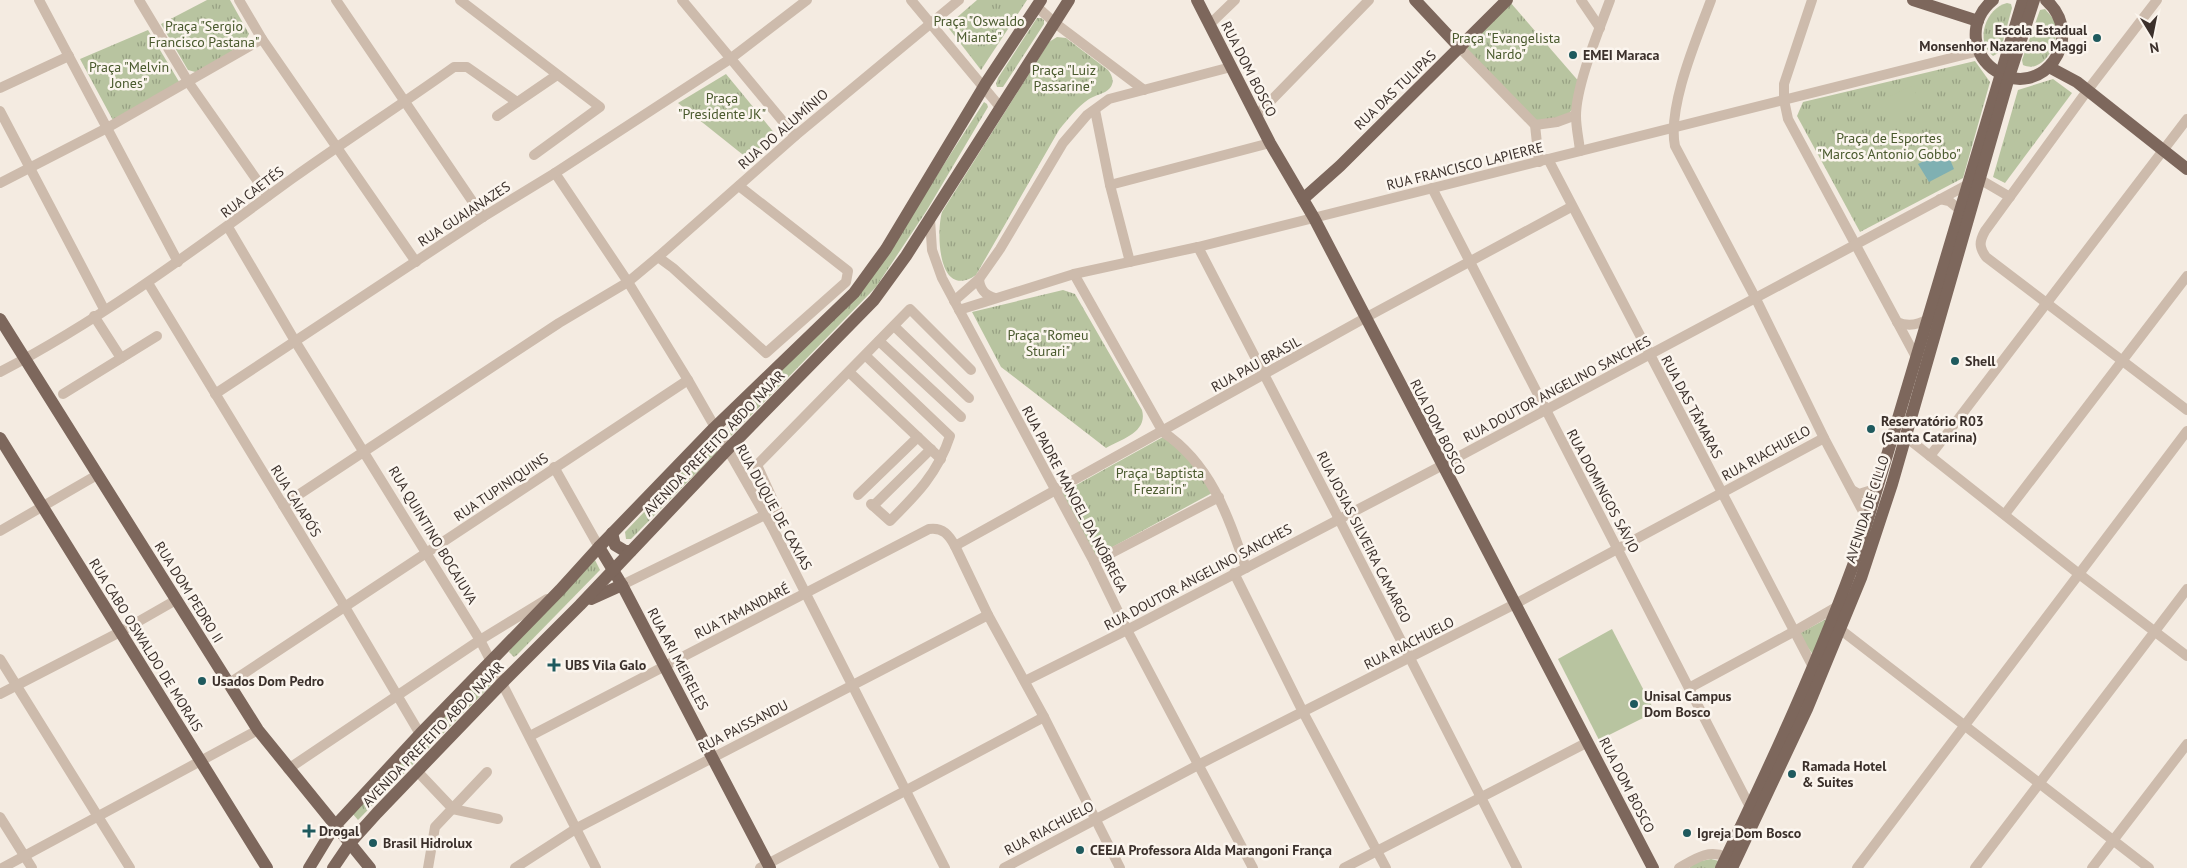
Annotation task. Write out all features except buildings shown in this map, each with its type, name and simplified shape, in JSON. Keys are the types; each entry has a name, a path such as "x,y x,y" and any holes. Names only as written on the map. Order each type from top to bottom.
{"main road":[{"name":"AVENIDA PREFEITO ABDO NAJAR","path":"333,868 350,843 421,775 503,682 632,551 726,450 874,300 889,282 1069,0"},
{"name":"RUA DOM BOSCO","path":"1198,0 1270,143 1314,218 1441,466 1653,868"},
{"path":"1415,0 1460,48"},
{"name":"RUA DAS TULIPAS","path":"1303,199 1340,166 1507,0"},
{"path":"1913,0 1978,21"},
{"path":"1993,0 1982,12 1978,21 1976,36 1979,51 1991,68 2004,75 2031,77 2049,67 2059,53 2062,44 2062,24 2058,14 2046,0"},
{"name":"AVENIDA DE CILLO","path":"1729,865 1808,709 1861,578 1906,436 1981,180 2023,0"},
{"name":"AVENIDA DE CILLO","path":"1729,865 1750,807 1813,667 1838,606 1868,521 1967,185 2004,75 2034,0"},
{"name":"AVENIDA PREFEITO ABDO NAJAR","path":"309,868 334,827 420,734 714,428 848,298 871,272 1038,3"},
{"path":"2059,53 2076,82"},
{"path":"2049,67 2076,82 2187,169"},
{"name":"RUA DOM PEDRO II","path":"0,319 258,730 334,827 370,868"},
{"name":"RUA CABO OSWALDO DE MORAIS","path":"0,438 267,868"},
{"path":"612,533 615,545 625,551 632,551"},
{"name":"RUA ARI MEIRELES","path":"599,547 622,585 713,757 766,867"},
{"path":"580,605 622,585"}],"street":[{"path":"39,0 178,262"},
{"path":"139,0 189,83 268,196"},
{"path":"239,0 262,39 416,262"},
{"path":"336,0 363,38 403,102 483,217"},
{"path":"460,0 600,107 534,155"},
{"path":"682,0 795,136"},
{"path":"911,0 1000,107"},
{"name":"RUA DO ALUMÍNIO","path":"283,505 559,323 628,282 795,136 959,0"},
{"path":"1210,24 1235,0"},
{"path":"1256,116 1370,0"},
{"path":"1581,0 1600,28"},
{"path":"1580,151 1576,115 1586,70 1610,0"},
{"path":"1711,0 1680,91 1674,128 1676,146 1868,521"},
{"path":"1812,0 1784,84 1784,100 1788,119 1916,358"},
{"path":"2157,0 2087,91 2010,196 1980,241 1986,257 2048,302 2187,410"},
{"name":"RUA GUAIANAZES","path":"215,394 483,217 556,173 730,58 802,1"},
{"path":"1038,3 1055,23 1144,90"},
{"path":"0,183 189,83 262,39"},
{"path":"1460,48 1535,125 1543,160"},
{"name":"RUA FRANCISCO LAPIERRE","path":"957,306 995,298 1074,274 1198,247 1979,51"},
{"path":"0,88 69,56"},
{"name":"RUA CAETÉS","path":"0,372 94,316 178,262 337,146 454,67 467,67 517,102"},
{"path":"957,306 1000,249 1063,143 1087,115 1109,99 1231,67"},
{"path":"496,116 557,75"},
{"path":"1095,110 1110,185 1130,262"},
{"path":"0,111 28,168 104,309"},
{"path":"1535,125 1546,125 1576,115"},
{"path":"1930,456 2187,119"},
{"path":"1110,185 1270,143"},
{"name":"RUA DAS TÂMARAS","path":"1543,160 1571,207 1813,667"},
{"name":"RUA DUQUE DE CAXIAS","path":"556,173 628,282 688,380 726,450 772,527 945,868"},
{"path":"1981,180 2010,196"},
{"name":"RUA DOUTOR ANGELINO SANCHES","path":"1025,681 1128,630 1441,466 1544,409 1756,299 1967,185"},
{"path":"658,257 673,268 766,353 846,282 848,271 739,186"},
{"name":"RUA DOMINGOS SÁVIO","path":"1432,188 1750,807"},
{"path":"1940,199 1949,202 1960,210"},
{"name":"RUA PAU BRASIL","path":"955,546 1365,318 1571,207"},
{"name":"RUA PADRE MANOEL DA NÓBREGA","path":"930,218 932,250 942,278 1094,562 1252,868"},
{"name":"RUA QUINTINO BOCAIUVA","path":"228,227 295,340 480,640 596,868"},
{"name":"RUA JOSIAS SILVEIRA CAMARGO","path":"1198,247 1340,519 1517,868"},
{"path":"1074,274 1163,432 1176,441 1196,460 1219,497 1246,568"},
{"path":"2005,514 2187,276"},
{"path":"942,278 955,286 976,282"},
{"name":"RUA CAIAPÓS","path":"148,282 420,734"},
{"path":"976,282 985,293 995,298"},
{"path":"772,527 782,520 757,465 910,309 971,370"},
{"path":"94,316 121,358"},
{"path":"1896,322 1910,325 1921,323 1928,319"},
{"path":"894,326 969,398"},
{"path":"63,394 158,336"},
{"path":"879,341 961,417"},
{"path":"866,356 950,436 941,459 922,488 890,521 872,505 931,449"},
{"path":"849,372 941,459"},
{"name":"RUA TUPINIQUINS","path":"228,684 688,380"},
{"path":"1856,868 2187,431"},
{"path":"1906,436 2187,656"},
{"path":"858,496 918,437"},
{"name":"RUA RIACHUELO","path":"1004,868 1198,765 1515,604 1824,438"},
{"name":"RUA ARI MEIRELES","path":"554,467 599,547"},
{"path":"0,531 44,508 97,475"},
{"path":"1852,490 1859,494 1878,488"},
{"path":"1094,562 1219,497"},
{"path":"622,585 765,515"},
{"name":"RUA TAMANDARÉ","path":"530,736 929,529 941,530 951,538 955,546"},
{"path":"955,546 988,615 1044,717 1120,868"},
{"path":"1234,574 1303,712 1386,868"},
{"path":"1974,868 2187,589"},
{"path":"288,769 480,640 560,590"},
{"path":"0,694 120,632 176,600"},
{"path":"1689,688 1794,632 1838,606"},
{"name":"RUA PAISSANDU","path":"516,868 576,828 988,615"},
{"path":"1841,630 2149,868"},
{"path":"0,660 130,868"},
{"path":"766,867 905,790 1044,717"},
{"path":"2,868 258,730"},
{"path":"1344,868 1480,796 1588,742"},
{"path":"2092,868 2187,744"},
{"path":"428,868 435,827 487,772"},
{"path":"421,775 454,809 498,819"},
{"path":"0,817 32,868"},
{"path":"1679,868 1703,855 1717,853 1729,865"}],"green space":[{"name":"Praça \"Sergio Francisco Pastana\"","path":"207,0 230,0 249,34 244,43 199,73 188,70 161,24"},
{"name":"Praça \"Oswaldo Miante\"","path":"977,0 1027,0 981,70 947,26"},
{"name":"Praça \"Evangelista Nardo\"","path":"1510,2 1581,84 1573,109 1567,115 1535,125 1460,48"},
{"path":"2007,3 2011,4 2012,8 2000,52 1993,56 1987,50 1984,42 1985,26 1993,11"},
{"path":"2045,9 2055,22 2056,29 2056,37 2050,54 2038,65 2031,67 2023,65 2022,60 2040,10"},
{"path":"1037,18 1044,20 1044,24 1003,87 997,87 998,78"},
{"name":"Praça \"Melvin Jones\"","path":"148,30 181,85 115,124 80,59"},
{"name":"Praça \"Luiz Passarine\"","path":"1057,37 1066,38 1108,70 1111,74 1112,86 1105,92 1085,102 1059,130 976,275 963,281 954,279 947,272 942,261 939,234 942,212 1049,42"},
{"name":"Praça de Esportes \"Marcos Antonio Gobbo\"","path":"1975,61 1990,82 1963,178 1860,232 1797,116 1803,102"},
{"name":"Praça \"Presidente JK\"","path":"726,74 776,135 747,158 678,103"},
{"path":"2053,79 2072,93 2005,183 1993,177 2018,90"},
{"path":"1912,86 1921,103 1891,118 1882,100"},
{"path":"984,102 988,107 927,210 876,287 731,436 727,426 867,284"},
{"name":"Praça \"Romeu Sturari\"","path":"1063,290 1075,294 1142,410 1143,418 1137,429 1126,438 1106,448 1001,367 972,312"},
{"name":"Praça \"Baptista Frezarin\"","path":"1163,437 1193,461 1212,493 1096,556 1060,494"},
{"path":"713,442 718,445 717,452 631,539 626,539 625,532"},
{"path":"595,560 600,570 514,657 509,652 511,648"},
{"path":"1830,617 1814,656 1798,634"},
{"path":"1612,629 1655,712 1599,740 1558,659"},
{"path":"487,677 491,685 358,820 352,813 482,678"},
{"path":"1711,859 1719,861 1715,868 1689,868 1696,862"}],"water":[{"path":"1946,150 1954,169 1929,182 1918,164"}],"place":[{"name":"Escola Estadual Monsenhor Nazareno Maggi","path":"2097,38"},
{"name":"EMEI Maraca","path":"1573,55"},
{"name":"Shell","path":"1955,361"},
{"name":"Reservatório R03 (Santa Catarina)","path":"1871,429"},
{"name":"UBS Vila Galo","path":"554,665"},
{"name":"Usados Dom Pedro","path":"202,681"},
{"name":"Unisal Campus Dom Bosco","path":"1634,704"},
{"name":"Ramada Hotel & Suites","path":"1792,774"},
{"name":"Drogal","path":"309,831"},
{"name":"Igreja Dom Bosco","path":"1687,833"},
{"name":"Brasil Hidrolux","path":"373,843"},
{"name":"CEEJA Professora Alda Marangoni França","path":"1080,850"}]}
